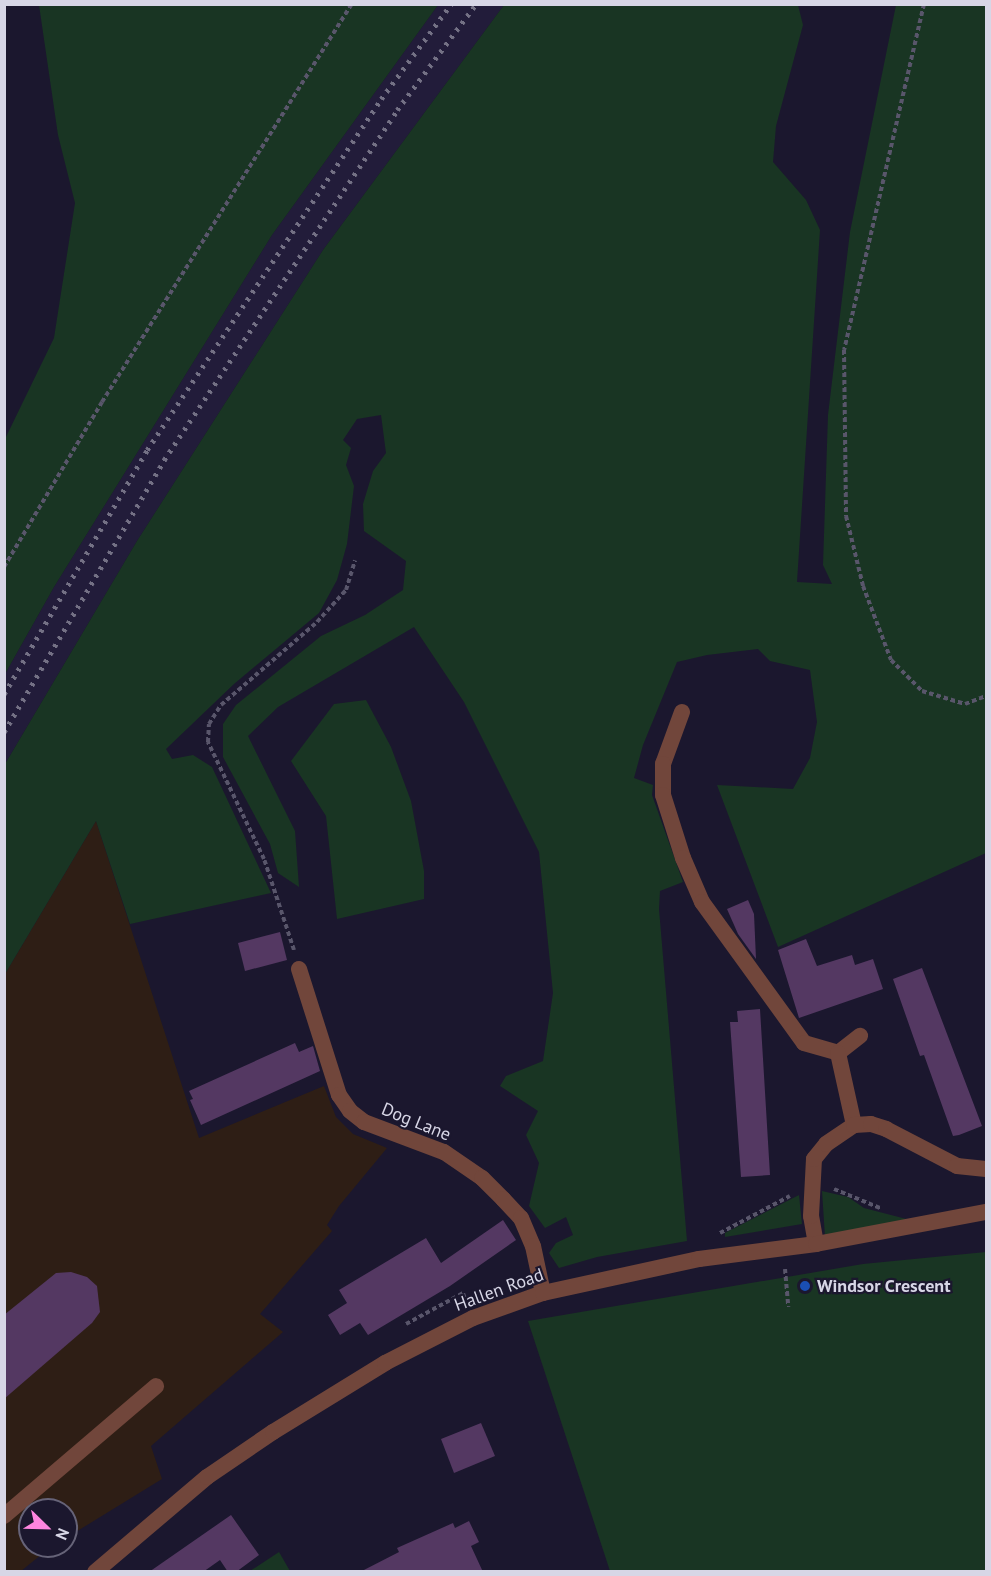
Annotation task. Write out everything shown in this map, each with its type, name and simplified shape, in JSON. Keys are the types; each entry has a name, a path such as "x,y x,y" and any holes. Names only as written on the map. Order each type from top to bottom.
{"street":[{"path":"682,712 663,764 663,795 683,858 702,902 804,1043 838,1053"},
{"name":"Dog Lane","path":"299,969 339,1095 350,1111 364,1122 444,1152 504,1198 521,1218 532,1246 543,1293"},
{"path":"838,1053 860,1036"},
{"path":"838,1053 854,1125"},
{"path":"816,1244 811,1215 814,1159 826,1144 854,1125 872,1125 886,1129 957,1166 987,1169"},
{"name":"Hallen Road","path":"95,1572 207,1477 273,1432 385,1363 473,1318 543,1293 699,1259 816,1244 987,1212"},
{"path":"4,1516 156,1386"}],"path":[{"path":"4,567 108,392 352,4"},
{"path":"924,4 844,351 846,516 863,586 891,660 922,691 965,704 987,696"},
{"path":"299,969 264,858 208,742 209,724 221,705 317,622 346,590 355,560"},
{"path":"783,1247 788,1307"},
{"path":"403,1325 463,1293"}],"shaded area":[{"path":"438,5 504,5 323,250 137,541 5,764 5,674 54,587 272,235"},
{"path":"96,821 199,1138 324,1086 336,1117 353,1134 387,1148 339,1206 327,1225 332,1231 260,1314 283,1332 151,1446 162,1479 78,1531 78,1498 18,1498 18,1558 37,1558 21,1571 5,1572 5,974"}],"green space":[{"path":"39,5 438,5 272,235 54,587 5,674 5,439 54,338 75,203 58,135"},
{"path":"504,5 798,5 803,25 776,126 773,162 806,200 820,230 797,582 832,584 823,565 828,415 850,232 896,5 986,5 986,853 778,947 717,785 793,789 810,758 817,722 810,670 770,661 758,649 707,655 677,662 643,745 634,778 653,785 652,795 683,882 660,891 659,909 687,1241 597,1257 559,1268 549,1253 556,1243 573,1235 566,1217 545,1228 529,1206 539,1163 526,1135 538,1111 500,1086 506,1076 543,1061 553,993 539,852 464,702 414,627 278,707 248,736 295,831 299,887 278,873 270,844 223,757 223,724 236,705 321,636 365,615 403,590 406,561 364,531 363,504 373,471 386,453 381,415 357,419 343,440 351,448 346,465 354,486 347,544 337,580 319,613 234,684 166,749 172,759 193,755 212,767 271,893 130,924 96,821 5,974 5,764 137,541 323,250"},
{"path":"366,700 391,747 411,801 424,871 424,899 337,919 326,816 291,761 334,704"},
{"path":"822,1191 848,1197 864,1208 914,1221 825,1237"},
{"path":"799,1195 802,1224 725,1237 725,1233"},
{"path":"986,1252 986,1571 610,1571 528,1321 863,1264"},
{"path":"279,1552 290,1571 250,1571"}],"building":[{"path":"748,900 754,914 756,959 738,934 727,909"},
{"path":"280,932 287,960 245,971 238,943"},
{"path":"806,939 817,966 852,955 855,965 873,959 883,989 799,1018 778,950"},
{"path":"922,968 982,1126 959,1135 953,1136 924,1055 920,1056 893,979"},
{"path":"760,1009 770,1175 741,1177 730,1022 738,1022 737,1011"},
{"path":"295,1043 299,1052 313,1046 320,1071 201,1125 190,1100 193,1099 189,1091"},
{"path":"503,1220 516,1240 450,1286 368,1335 360,1323 340,1335 328,1315 347,1303 339,1290 426,1238 441,1263"},
{"path":"71,1272 87,1277 97,1286 100,1312 92,1323 4,1399 4,1315 56,1273"},
{"path":"481,1423 495,1456 454,1473 441,1439"},
{"path":"231,1515 259,1555 236,1572 228,1572 220,1560 203,1572 149,1572"},
{"path":"469,1521 479,1542 471,1546 483,1572 360,1572 399,1552 397,1548 453,1523 455,1528"}],"railway":[{"path":"4,694 147,450 381,99 451,4"},
{"path":"4,732 164,460 397,110 476,4"}],"place":[{"name":"Windsor Crescent","path":"805,1286"}]}
